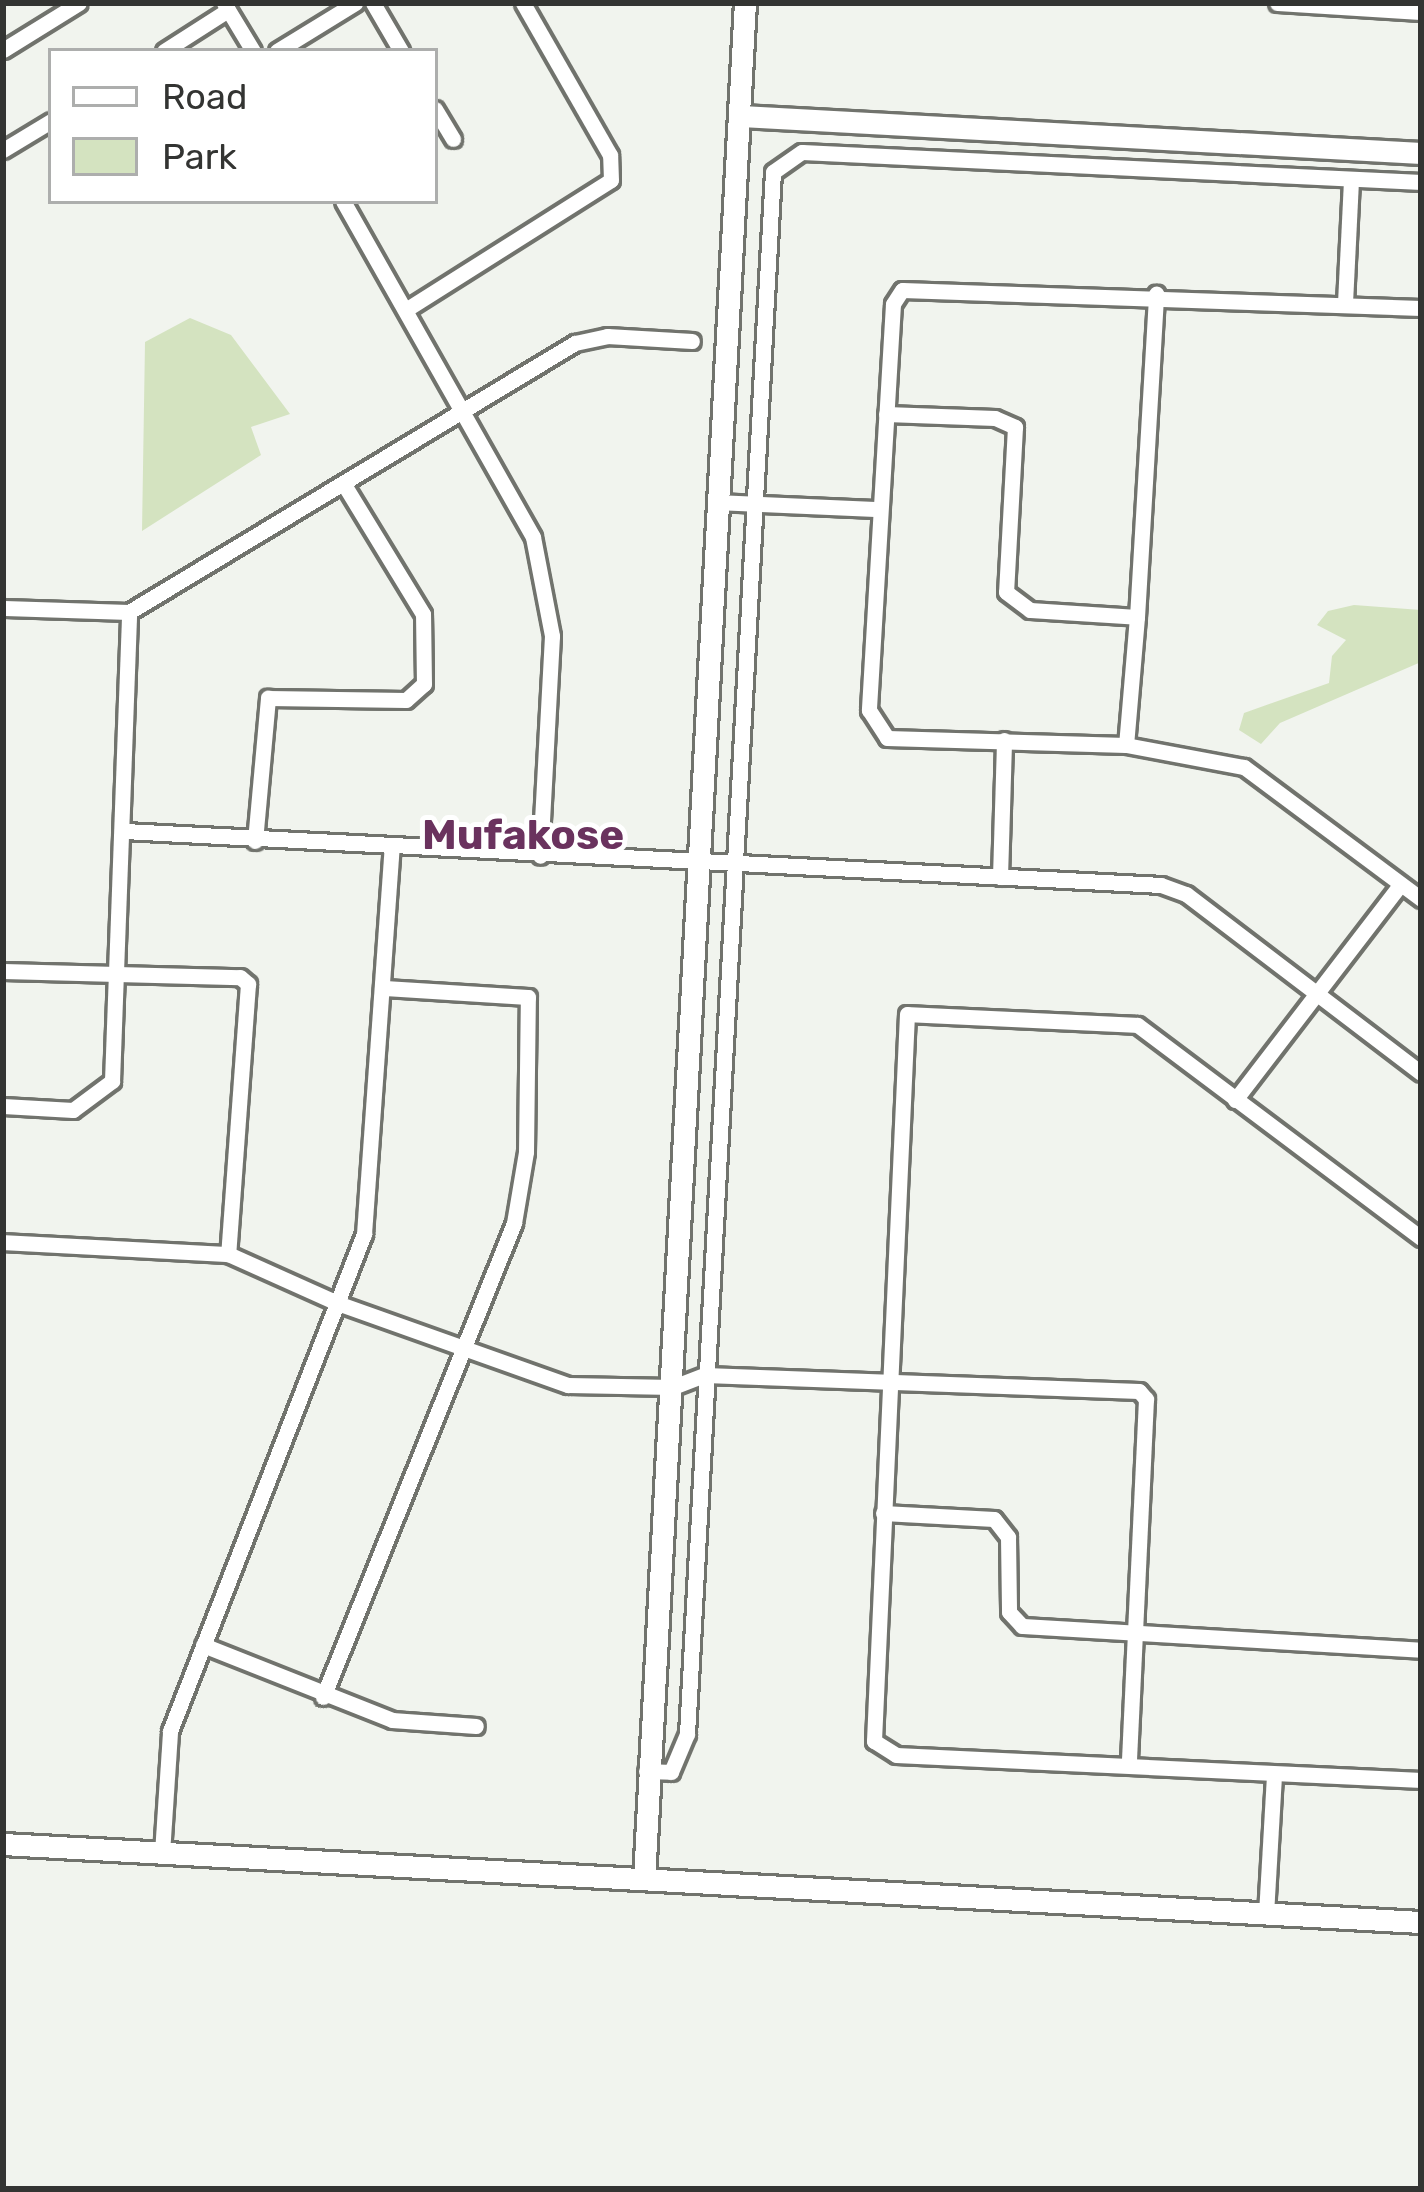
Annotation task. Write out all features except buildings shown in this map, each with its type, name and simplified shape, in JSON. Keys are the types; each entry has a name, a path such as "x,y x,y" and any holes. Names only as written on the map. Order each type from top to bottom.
{"street":[{"path":"3,50 80,3"},
{"path":"282,48 355,3"},
{"path":"373,3 399,48"},
{"path":"407,308 611,180 610,155 523,3"},
{"path":"644,1880 646,1772 673,1387 745,3"},
{"path":"1276,3 1421,12"},
{"path":"168,48 226,7 251,48"},
{"path":"438,114 453,139"},
{"path":"741,116 1421,153"},
{"path":"3,150 48,123"},
{"path":"646,1772 671,1772 686,1750 750,501 773,172 784,158 802,152 1421,182"},
{"path":"1345,303 1351,179"},
{"path":"345,204 527,522 549,606 540,856"},
{"path":"1421,308 910,286 893,304 879,509 873,727 887,738 1126,745 1244,767 1421,899"},
{"path":"1126,745 1156,294"},
{"path":"3,608 129,612 590,338 692,341"},
{"path":"886,414 995,418 1015,427 1006,592 1014,605 1137,617"},
{"path":"255,841 268,698 406,700 424,684 423,614 345,486"},
{"path":"717,502 879,509"},
{"path":"3,1106 73,1110 103,1095 112,1081 129,612"},
{"path":"1000,877 1004,740"},
{"path":"124,831 1174,888 1421,1073"},
{"path":"162,1853 167,1745 364,1234 392,848"},
{"path":"1235,1100 1319,997 1400,885"},
{"path":"3,970 240,976 248,985 228,1254"},
{"path":"323,1697 514,1223 532,1010 515,991 384,988"},
{"path":"1421,1238 1126,1021 907,1013 887,1381 879,1748 896,1755 1421,1780"},
{"path":"3,1242 228,1254 340,1304 549,1382 673,1387 705,1375 1144,1394 1129,1764"},
{"path":"883,1513 994,1519 1008,1537 1009,1612 1022,1626 1421,1650"},
{"path":"203,1646 323,1697 392,1720 476,1726"},
{"path":"1266,1914 1274,1774"},
{"path":"3,1844 1421,1922"}],"green space":[{"path":"190,318 231,335 290,414 251,427 261,455 142,531 145,342"},
{"path":"1354,605 1421,610 1421,662 1280,723 1261,744 1239,730 1244,713 1329,683 1332,656 1346,640 1317,625 1328,611"}],"district":[{"name":"Mufakose","path":"523,835"}]}
